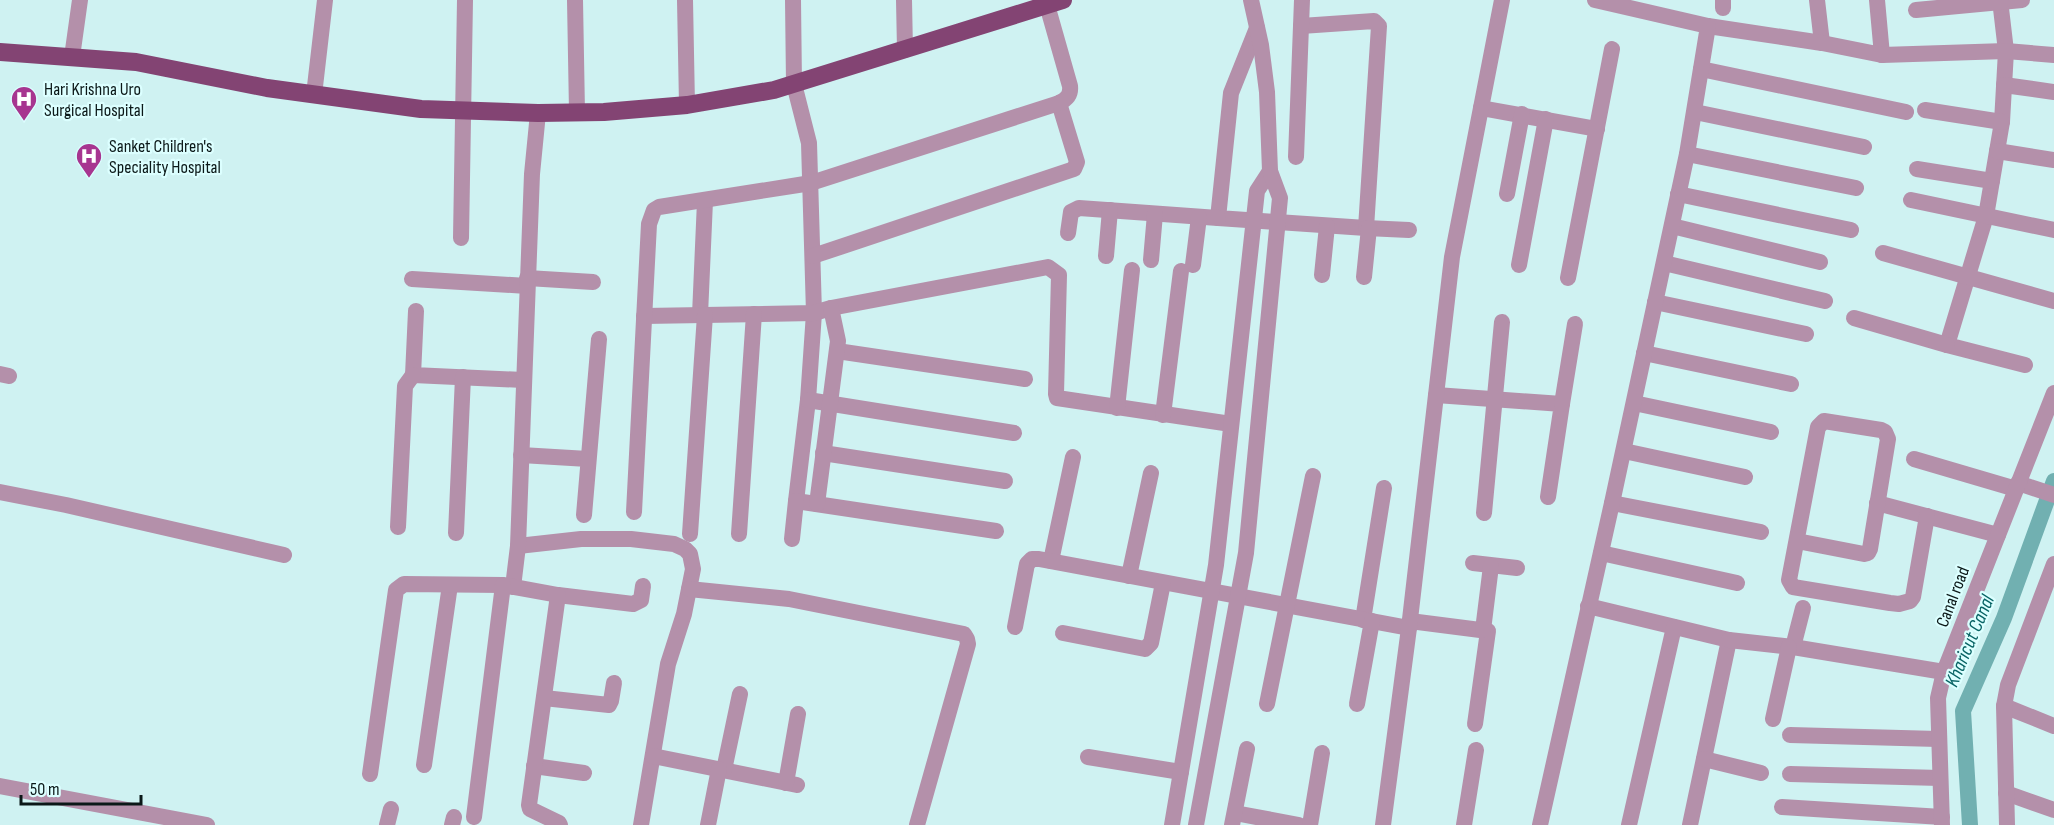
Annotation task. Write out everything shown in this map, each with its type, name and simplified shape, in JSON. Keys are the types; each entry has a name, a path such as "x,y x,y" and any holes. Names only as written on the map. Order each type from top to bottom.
{"main road":[{"path":"1,55 136,62 267,88 421,109 538,113 604,112 687,105 774,90 905,50 1016,7 1055,2"}],"street":[{"path":"72,57 80,0"},
{"path":"314,95 325,0"},
{"path":"461,238 465,0"},
{"path":"575,0 577,112"},
{"path":"685,0 687,105"},
{"path":"792,538 808,400 814,313 811,183 806,126 794,84 793,0"},
{"path":"904,0 905,50"},
{"path":"1196,825 1246,553 1280,198 1270,171 1267,92 1251,0"},
{"path":"1296,157 1302,0"},
{"path":"1383,825 1410,625 1452,258 1502,0"},
{"path":"1595,0 1708,26 1822,43 1882,55 2006,51 2054,55"},
{"path":"1817,0 1822,43"},
{"path":"1877,0 1882,55"},
{"path":"1916,10 2022,0"},
{"path":"634,512 649,225 654,210 658,207 811,183 1066,100 1070,93 1070,86 1055,2"},
{"path":"1947,345 1986,216 2002,122 2006,51 2000,2"},
{"path":"1301,26 1374,21 1379,26 1364,277"},
{"path":"1540,825 1672,226 1695,112 1708,26"},
{"path":"1218,218 1231,93 1257,28"},
{"path":"1568,278 1612,49"},
{"path":"1701,69 1906,112"},
{"path":"2004,85 2054,92"},
{"path":"813,256 1074,169 1077,162 1059,103"},
{"path":"1481,108 1597,129"},
{"path":"1925,110 2002,122"},
{"path":"1695,112 1864,147"},
{"path":"474,818 508,586 518,546 527,282 532,174 538,113"},
{"path":"1507,194 1522,114"},
{"path":"1519,266 1546,119"},
{"path":"1997,150 2054,160"},
{"path":"1687,154 1856,188"},
{"path":"1917,169 1992,182"},
{"path":"1172,825 1216,565 1257,190 1270,171"},
{"path":"1678,194 1851,230"},
{"path":"1911,200 2054,230"},
{"path":"690,534 702,315 705,201"},
{"path":"1068,233 1070,216 1074,209 1410,230"},
{"path":"1106,256 1110,210"},
{"path":"1151,260 1155,214"},
{"path":"1163,415 1187,268 1199,217"},
{"path":"1322,275 1327,226"},
{"path":"1672,226 1820,262"},
{"path":"1883,253 2054,301"},
{"path":"1664,263 1825,301"},
{"path":"644,316 814,313 1048,267 1059,275 1057,398 1231,424"},
{"path":"1117,408 1132,270"},
{"path":"412,279 593,282"},
{"path":"1655,302 1806,334"},
{"path":"817,504 837,351 837,331 831,308"},
{"path":"398,527 405,386 413,375 416,311"},
{"path":"739,534 754,314"},
{"path":"1854,318 2025,365"},
{"path":"1484,513 1502,322"},
{"path":"1548,497 1575,324"},
{"path":"584,515 599,339"},
{"path":"837,351 1025,379"},
{"path":"1644,353 1791,384"},
{"path":"413,375 523,380"},
{"path":"456,533 463,377"},
{"name":"Canal road","path":"1942,821 1938,698 1944,672 2054,393"},
{"path":"1436,395 1563,404"},
{"path":"808,400 1014,433"},
{"path":"1634,403 1771,432"},
{"path":"1797,541 1868,553 1870,549 1887,435 1881,430 1824,421 1818,427 1797,541 1790,580 1793,587 1890,603 1905,603 1913,597 1927,516"},
{"path":"1624,451 1745,477"},
{"path":"823,453 1005,481"},
{"path":"520,455 588,459"},
{"path":"1051,561 1073,457"},
{"path":"1914,459 2054,495"},
{"path":"1129,576 1150,473"},
{"path":"1267,704 1312,476"},
{"path":"1357,704 1384,488"},
{"path":"0,492 284,555"},
{"path":"796,501 996,531"},
{"path":"1612,503 1761,532"},
{"path":"1877,504 1998,535"},
{"path":"518,546 581,539 631,539 674,544 686,549 693,560 684,614 668,664 641,825"},
{"path":"1600,553 1737,583"},
{"path":"1015,627 1027,564 1032,559 1367,621 1484,630 1489,633 1476,724"},
{"path":"1473,563 1517,568"},
{"path":"2007,825 2004,706 2008,685 2054,564"},
{"path":"1484,630 1491,566"},
{"path":"1063,633 1145,649 1151,643 1162,583"},
{"path":"370,774 396,590 404,584 508,586 633,604 641,600 643,586"},
{"path":"424,765 450,585"},
{"path":"689,588 789,599 964,634 968,644 916,825"},
{"path":"558,595 529,805 530,809 560,825"},
{"path":"1588,606 1729,640 1791,647 1944,672"},
{"path":"1773,719 1803,608"},
{"path":"1629,825 1674,627"},
{"path":"1690,825 1729,640"},
{"path":"544,698 609,705 614,683"},
{"path":"708,825 740,694"},
{"path":"2004,706 2054,726"},
{"path":"652,756 791,784 798,714"},
{"path":"1790,735 1938,739"},
{"path":"1247,749 1234,819 1299,825"},
{"path":"1464,825 1476,750"},
{"path":"1310,825 1322,753"},
{"path":"1088,757 1181,772"},
{"path":"1704,759 1761,773"},
{"path":"534,766 584,773"},
{"path":"1790,774 1940,778"},
{"path":"0,786 207,825"},
{"path":"2006,793 2054,810"},
{"path":"1782,807 1942,821"}],"waterway":[{"name":"Kharicut Canal","path":"1970,825 1963,711 2004,618 2054,481"}],"place":[{"name":"Hari Krishna Uro Surgical Hospital","path":"24,122"},
{"name":"Sanket Children's Speciality Hospital","path":"89,179"}]}
